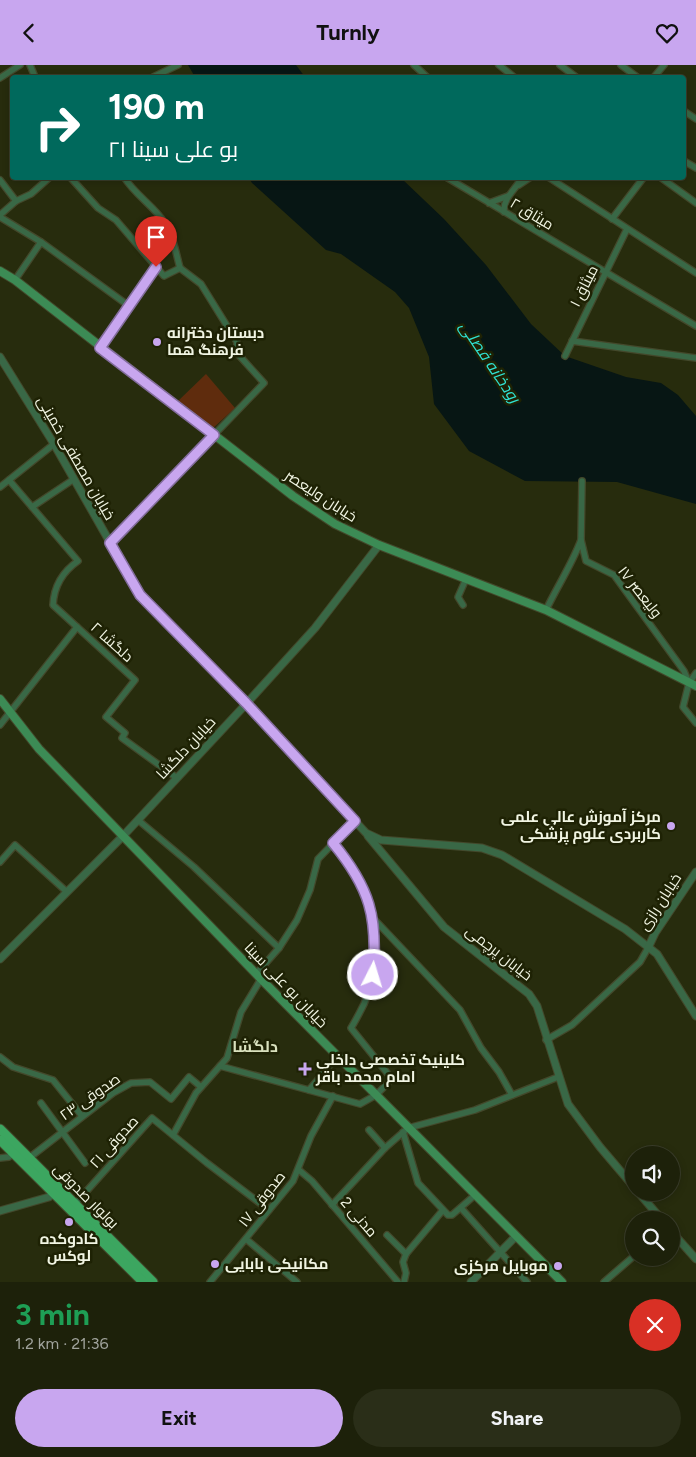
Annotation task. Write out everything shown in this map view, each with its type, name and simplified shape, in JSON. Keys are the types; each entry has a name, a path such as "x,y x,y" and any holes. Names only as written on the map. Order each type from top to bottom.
{"main road":[{"name":"خیابان ولیعصر","path":"0,271 293,496 328,519 379,545 546,610 692,685"},
{"name":"خیابان بو علی سینا","path":"0,699 40,749 337,1057 376,1095 405,1130 475,1195 562,1282"},
{"name":"بولوار صدوقی","path":"0,1129 153,1282"},
{"name":"بولوار صدوقی","path":"0,1140 143,1282"}],"street":[{"path":"0,78 20,65"},
{"path":"158,75 178,65"},
{"path":"414,65 425,75"},
{"path":"500,65 512,75"},
{"path":"560,65 573,75"},
{"path":"621,65 634,75"},
{"path":"656,75 664,65"},
{"path":"0,180 16,201"},
{"path":"47,180 31,194 16,201 0,216 41,242 129,306"},
{"path":"73,180 98,208 116,220 164,276 180,268"},
{"path":"110,543 264,383 237,353 237,342 201,284 180,268 164,221 130,187 126,180"},
{"name":"میثاق ۲","path":"451,180 696,326"},
{"path":"504,212 504,204 520,180"},
{"path":"517,186 526,180"},
{"path":"553,180 695,271"},
{"path":"612,219 642,180"},
{"path":"664,180 696,203"},
{"path":"489,203 510,195"},
{"name":"میثاق ۱","path":"565,356 627,229"},
{"path":"15,281 41,242"},
{"path":"100,348 156,267"},
{"path":"572,341 695,358 696,350"},
{"name":"خیابان مصطفی خمینی","path":"0,357 54,444 140,595 246,703 366,833 381,840 482,848 502,855 624,929 657,954 696,1016"},
{"path":"0,487 54,444"},
{"path":"9,480 32,507 74,479"},
{"path":"546,610 581,540 582,481"},
{"name":"دلگشا ۲","path":"32,507 78,561 66,570 57,583 53,605 135,680 106,717 125,733 122,738 177,778"},
{"name":"ولیعصر ۱۷","path":"581,540 586,561 614,575 684,671 692,685"},
{"name":"خیابان دلگشا","path":"0,959 123,836 315,629 379,545"},
{"path":"462,605 458,597 466,579"},
{"path":"0,725 77,627"},
{"path":"696,673 683,707 696,723"},
{"path":"138,820 194,867 279,948"},
{"path":"269,1210 173,1135 188,1105 227,1058 236,1024 259,976 297,920 304,906 318,859 355,821"},
{"name":"خیابان پرچمی","path":"366,833 444,927 529,993 537,1006 546,1040 568,1105 625,1176"},
{"path":"220,1066 360,1104 376,1095 392,1079 351,1028 365,1003 373,975 376,947 373,918 364,891 351,865 333,843"},
{"path":"0,862 15,845 67,892"},
{"name":"خیابان رازی","path":"648,948 655,933 696,872"},
{"path":"373,918 460,1010 512,1095"},
{"path":"546,1040 572,1025 640,962 648,948"},
{"path":"0,1057 13,1067 53,1080 82,1117"},
{"path":"309,1090 337,1057"},
{"name":"صدوقی ۲۳","path":"29,1158 113,1093 131,1083 140,1081 150,1082 171,1099 188,1077 201,1087"},
{"path":"332,1205 405,1130 475,1110 558,1077"},
{"name":"صدوقی ۱۷","path":"210,1282 293,1181 311,1136 333,1097"},
{"path":"41,1103 85,1163"},
{"name":"صدوقی ۲۱","path":"75,1204 152,1118 173,1135"},
{"path":"369,1130 386,1148"},
{"path":"405,1130 418,1183 443,1210 450,1216 475,1195"},
{"path":"0,1158 9,1157 13,1153"},
{"name":"مدنی 2","path":"299,1170 312,1181 398,1282"},
{"path":"0,1211 49,1197 54,1193"},
{"path":"645,1201 654,1211"},
{"path":"461,1208 527,1282"},
{"path":"404,1282 406,1273 403,1262 406,1254 443,1210"},
{"path":"387,1235 406,1254"},
{"path":"471,1282 516,1236"},
{"path":"246,1239 297,1282"},
{"path":"680,1241 696,1259"},
{"path":"604,1282 625,1263"}],"shaded area":[{"path":"206,374 235,408 212,429 177,402"}],"water":[{"path":"188,65 296,65 304,75 194,75"},
{"name":"رودخانه فصلی","path":"250,180 403,180 444,219 486,265 531,324 565,356 626,377 661,383 678,395 696,416 696,504 617,482 525,481 469,451 434,404 429,357 409,308 395,292 341,254 326,250"}],"place":[{"name":"دبستان دخترانه فرهنگ هما","path":"157,342"},
{"name":"مرکز آموزش عالی علمی کاربردی علوم پزشکی","path":"671,826"},
{"name":"کلینیک تخصصی داخلی امام محمد باقر","path":"305,1069"},
{"name":"کادوکده لوکس","path":"69,1222"},
{"name":"مکانیکی بابایی","path":"215,1264"},
{"name":"موبایل مرکزی","path":"558,1266"}],"district":[{"name":"دلگشا","path":"255,1046"}],"route":[{"path":"156,267 100,348 214,435 110,543 140,595 246,703 355,821 333,843 351,865 364,891 373,918 376,947 373,975"}]}
